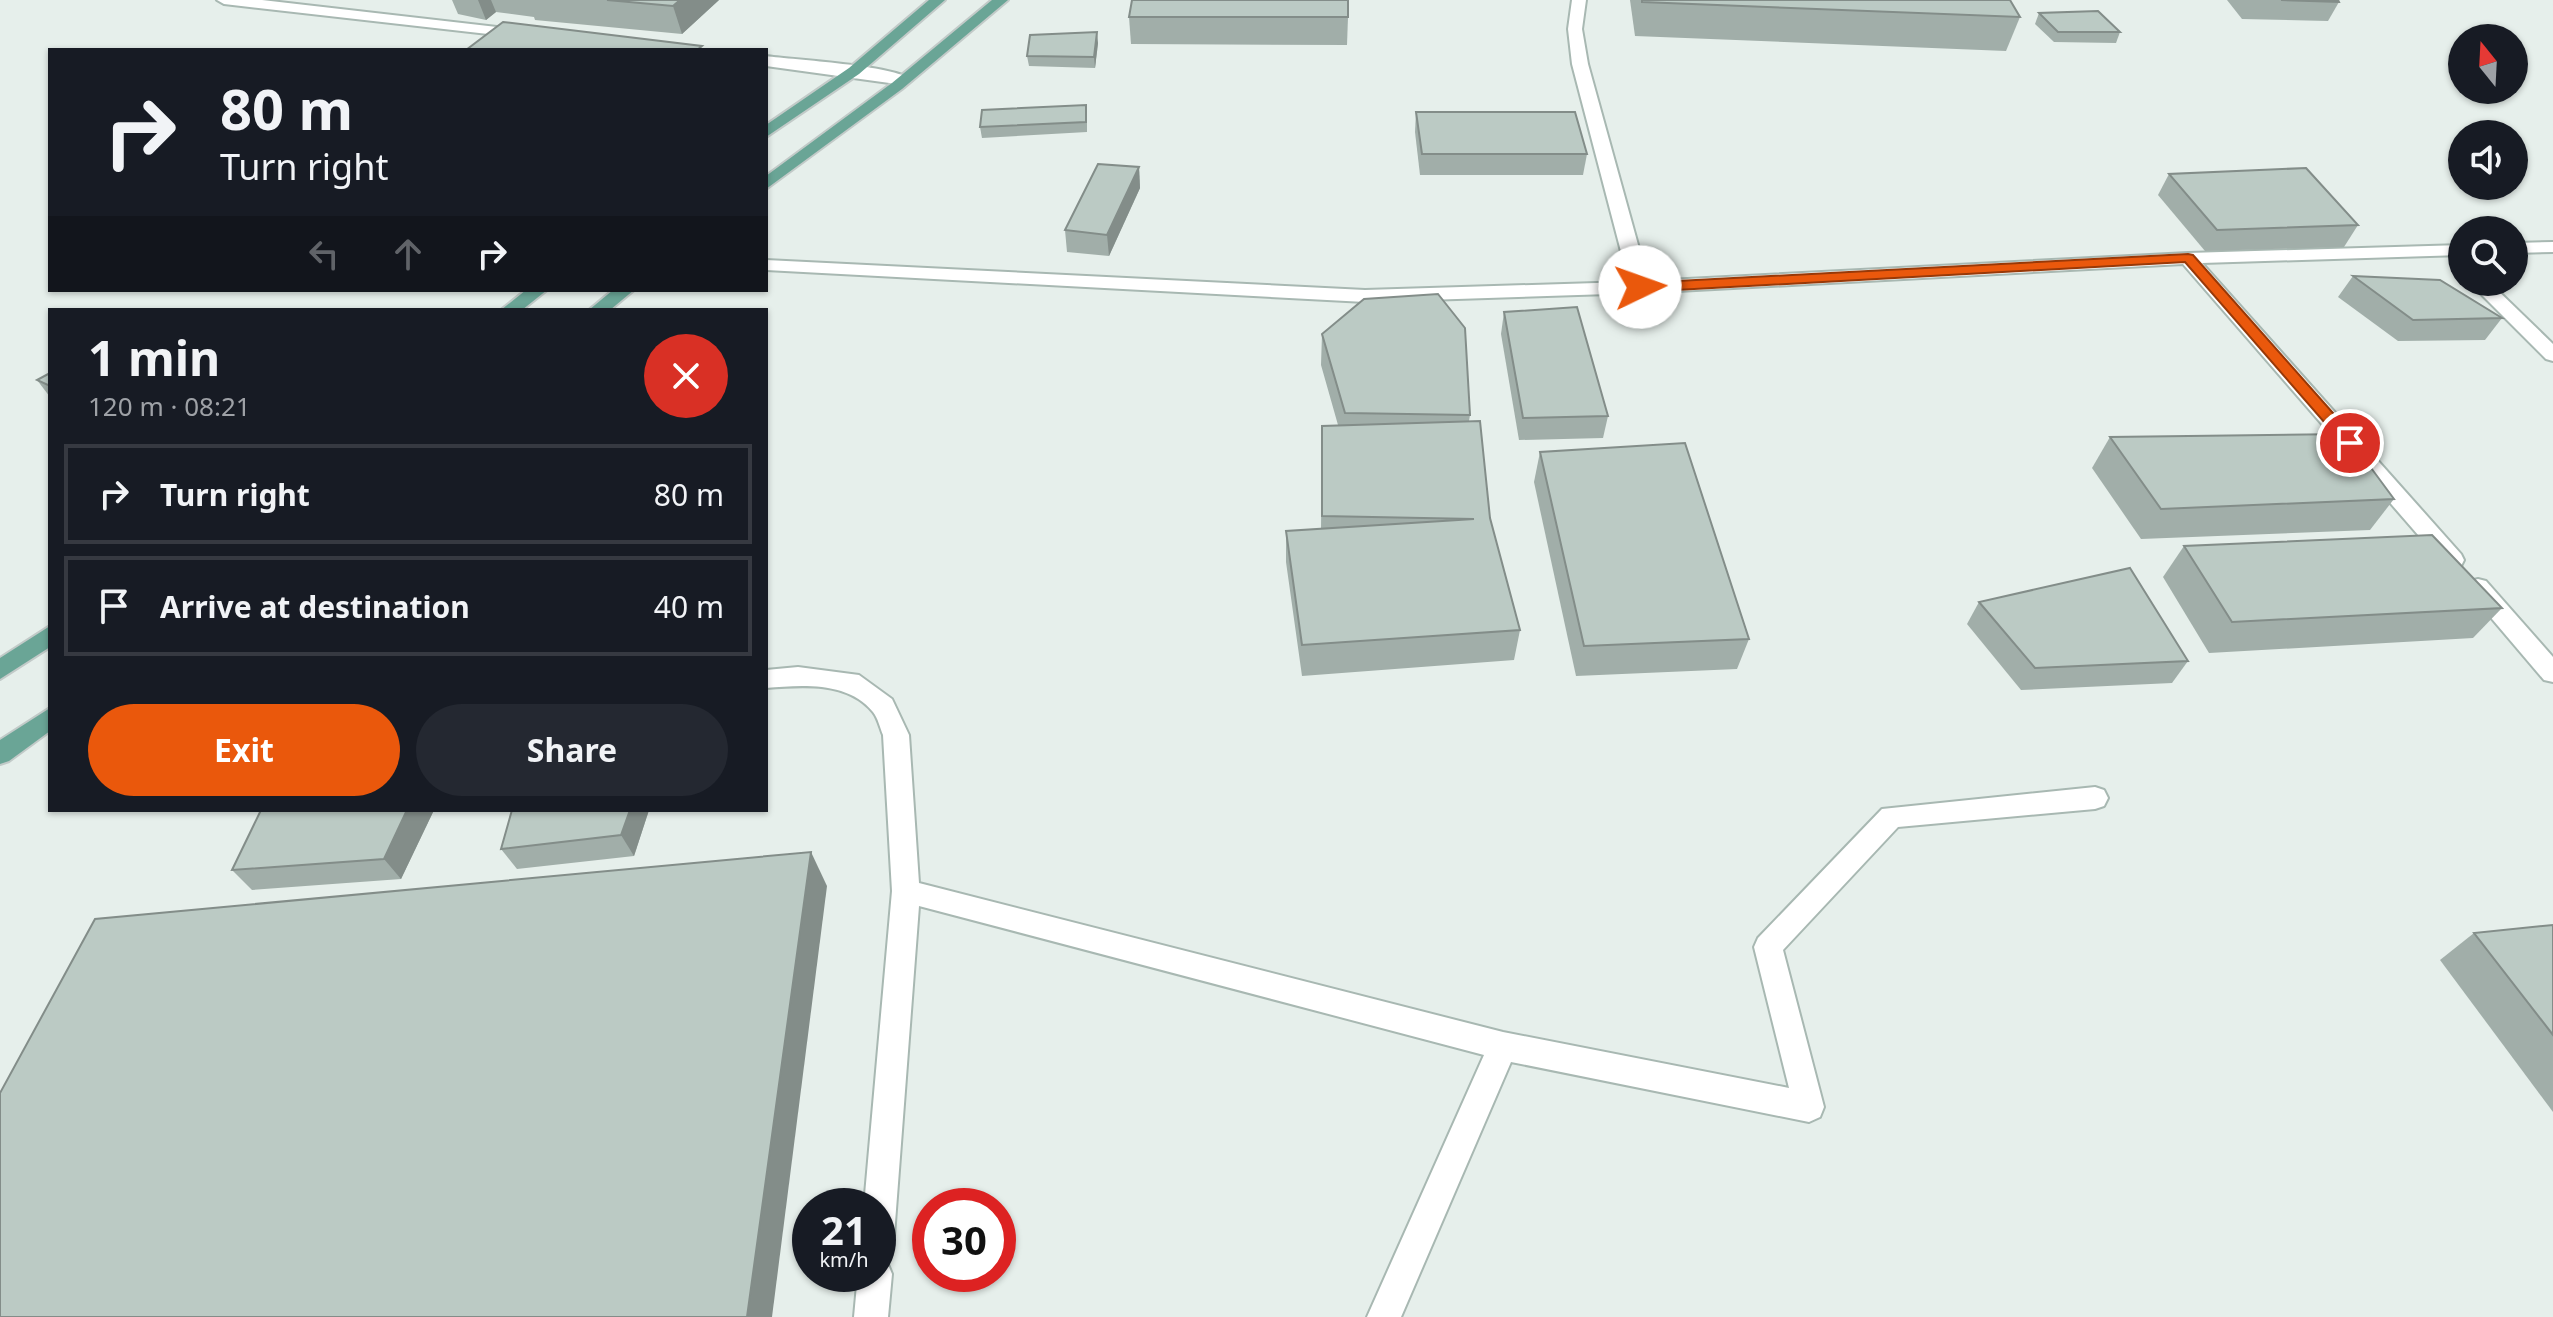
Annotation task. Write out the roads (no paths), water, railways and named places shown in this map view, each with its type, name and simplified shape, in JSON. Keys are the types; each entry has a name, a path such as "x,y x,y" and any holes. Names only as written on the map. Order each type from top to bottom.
{"main road":[{"path":"768,131 854,71 938,0"},
{"path":"768,182 904,80 1001,0"},
{"path":"513,308 535,292"},
{"path":"601,308 622,292"},
{"path":"0,670 48,636"},
{"path":"0,754 48,719"}],"street":[{"path":"224,0 546,36"},
{"path":"1579,0 1575,29 1580,64 1640,287"},
{"path":"768,61 904,80"},
{"path":"2528,248 2553,247"},
{"path":"768,265 1365,296 1640,287 2188,258 2448,250"},
{"path":"2188,258 2553,673"},
{"path":"2492,296 2553,355"},
{"path":"768,679 798,676 850,682 883,706 896,735 906,891 882,1188"},
{"path":"906,891 1503,1046 1809,1107 1768,947 1891,817 2095,798"},
{"path":"1384,1317 1503,1046"},
{"path":"871,1317 873,1292"}]}
